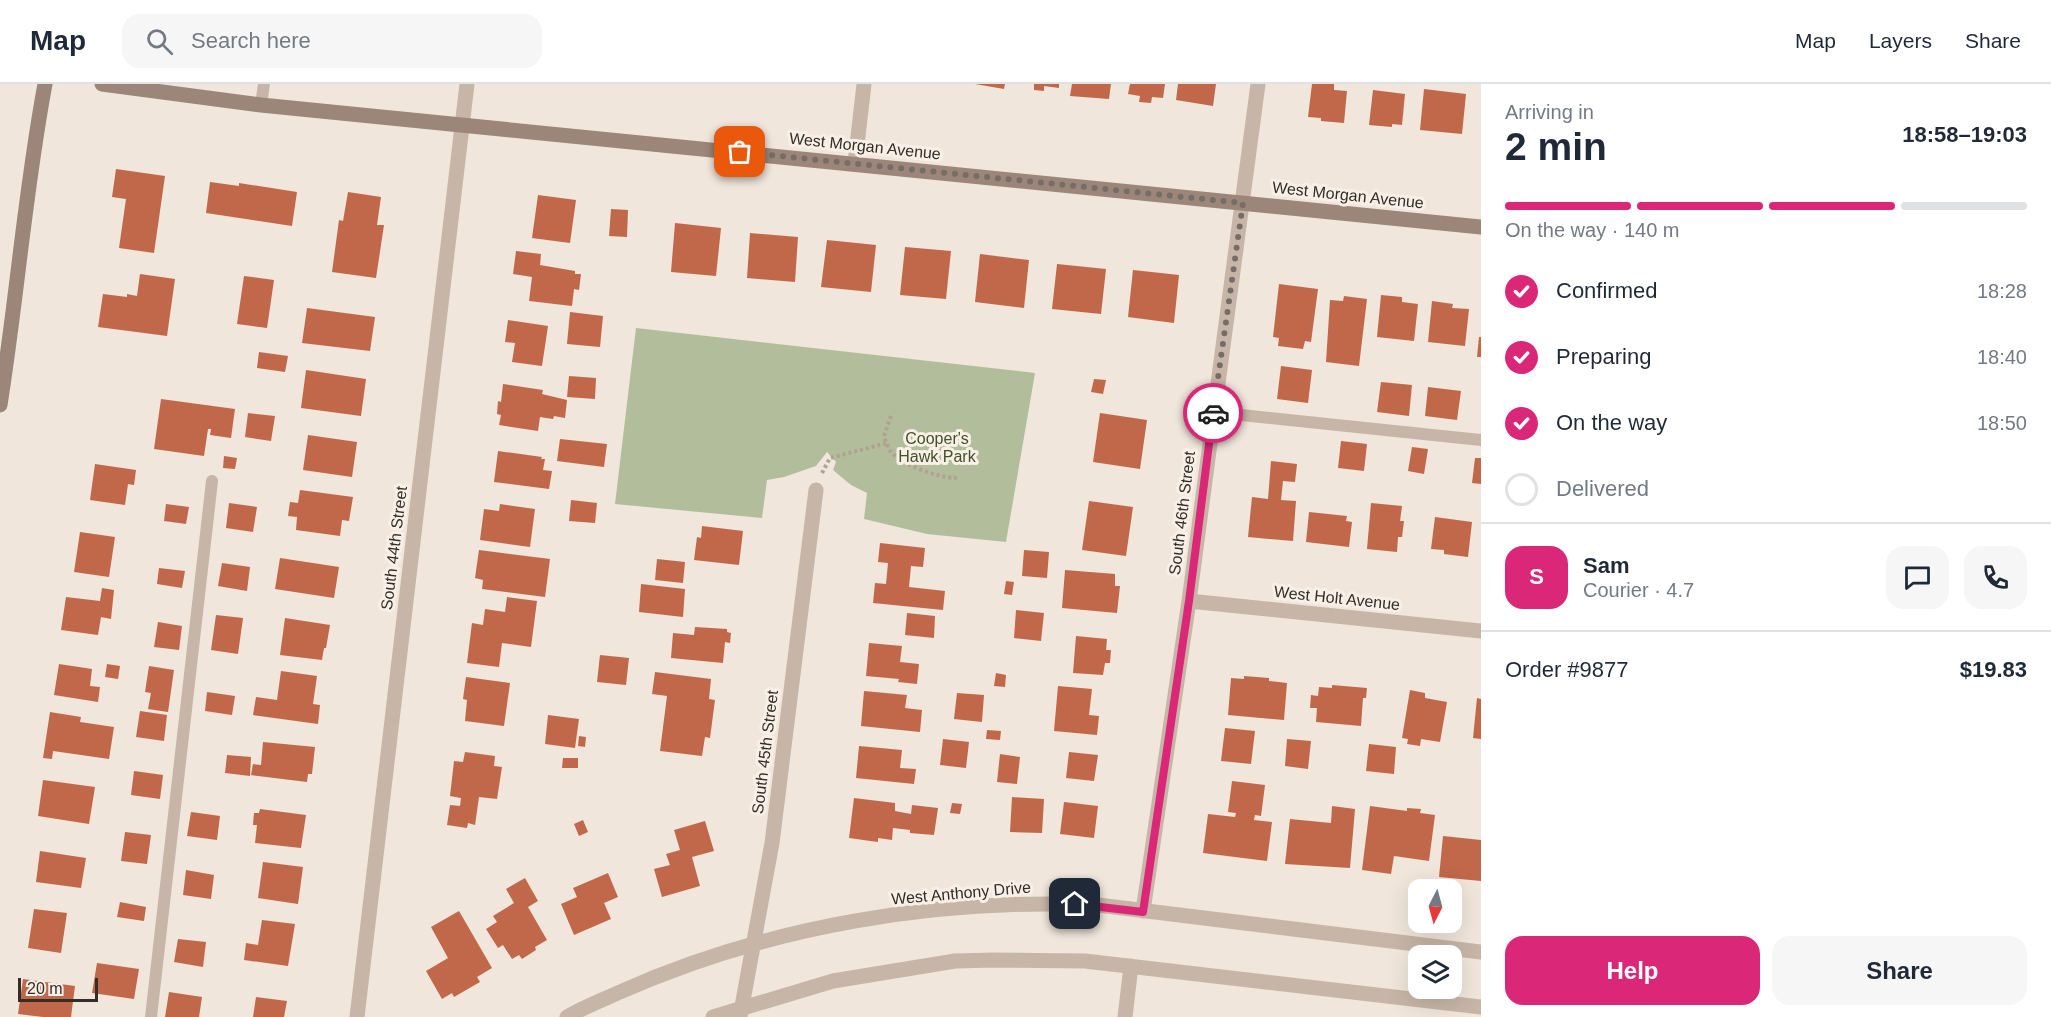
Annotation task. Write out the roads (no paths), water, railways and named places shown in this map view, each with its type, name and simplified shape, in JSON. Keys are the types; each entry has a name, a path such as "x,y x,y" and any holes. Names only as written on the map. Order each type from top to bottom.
{"street":[{"path":"0,405 11,336 35,140 45,84"},
{"name":"West Morgan Avenue","path":"102,84 261,105 1481,226"},
{"name":"South 44th Street","path":"357,1017 467,84"},
{"path":"855,163 864,84"},
{"name":"South 46th Street","path":"1143,912 1189,601 1258,84"},
{"name":"South 45th Street","path":"741,1012 772,843 816,490"},
{"name":"West Holt Avenue","path":"1189,601 1481,631"},
{"name":"West Anthony Drive","path":"567,1017 657,976 752,944 836,925 952,909 1052,903 1098,905 1481,952"},
{"path":"713,1017 741,1012 833,981 955,961 1085,961 1481,1007"},
{"path":"1125,1017 1131,966"}],"lane":[{"path":"261,105 264,84"},
{"path":"1213,412 1481,440"},
{"path":"151,1017 212,481"}],"park label":[{"name":"Cooper's Hawk Park","path":"937,447"}]}
